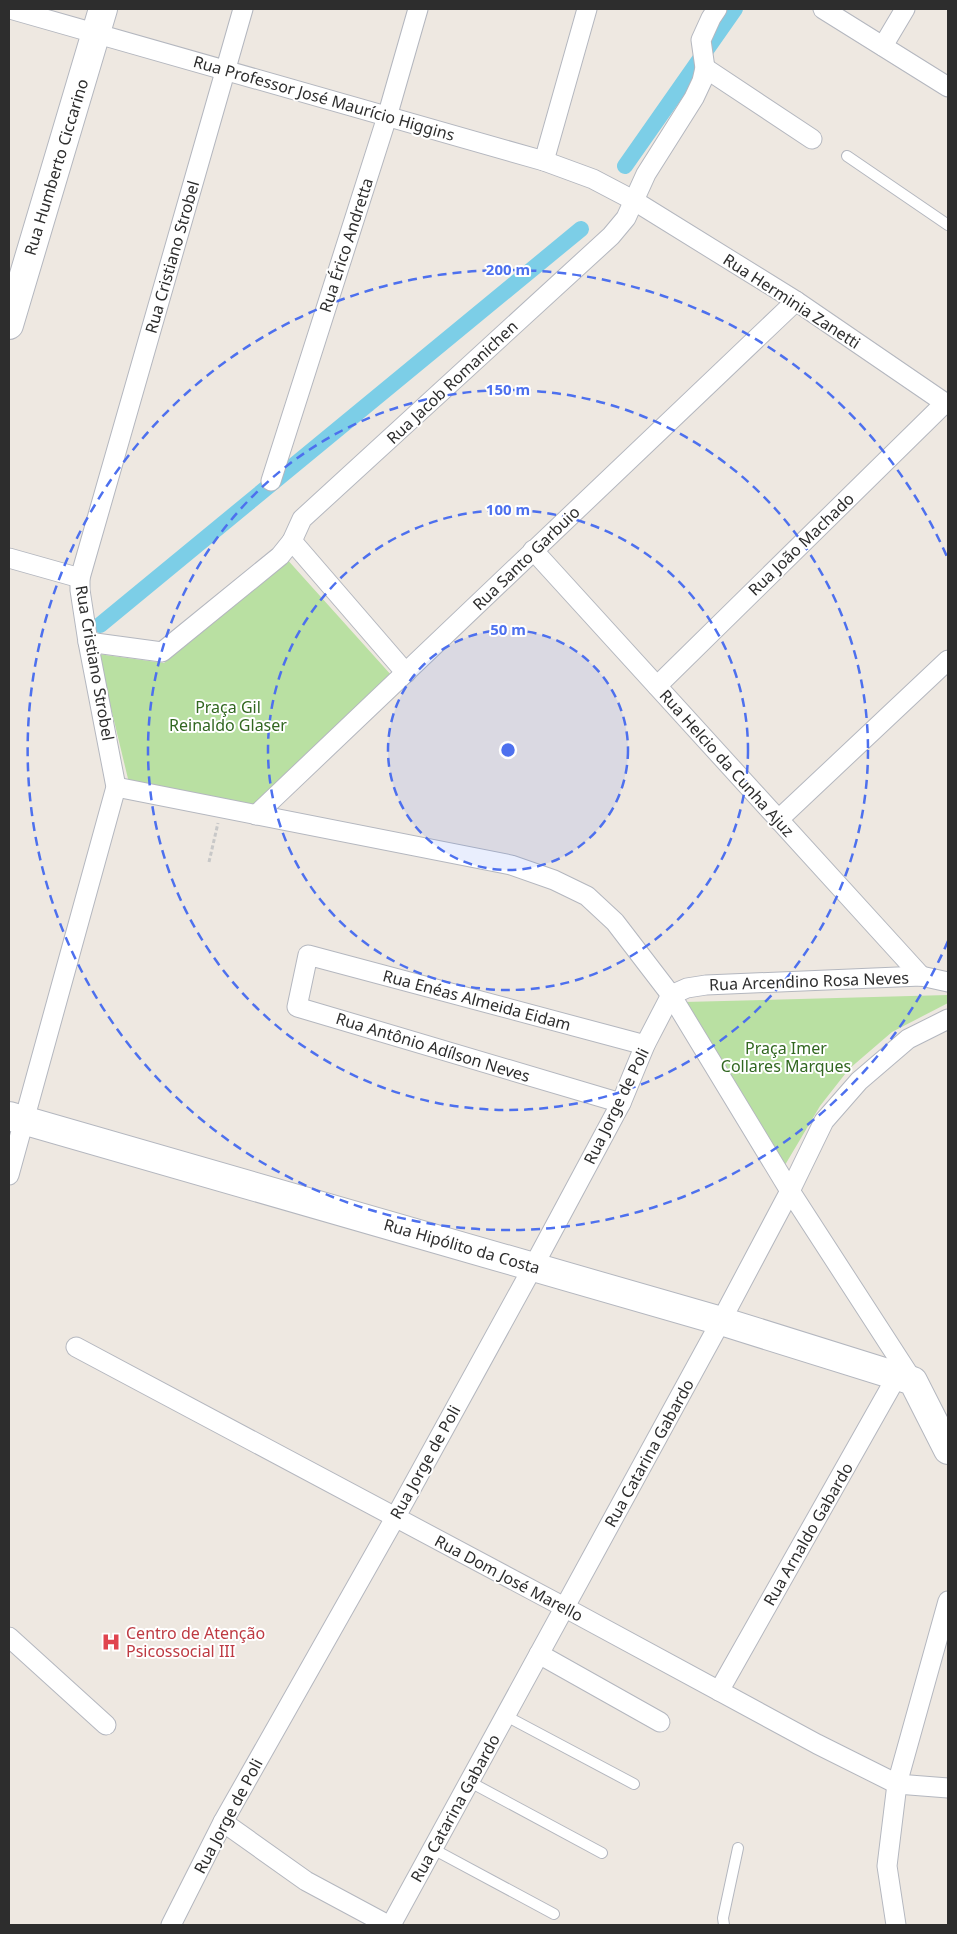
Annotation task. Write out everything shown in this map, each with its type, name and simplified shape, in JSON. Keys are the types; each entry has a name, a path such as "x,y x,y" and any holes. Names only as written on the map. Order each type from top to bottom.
{"street":[{"name":"Rua Professor José Maurício Higgins","path":"10,9 100,21 226,70 544,161 593,179 633,200"},
{"name":"Rua Cristiano Strobel","path":"9,1175 17,1118 116,787 88,642 80,578 243,9"},
{"name":"Rua Érico Andretta","path":"271,481 387,116 418,9"},
{"path":"544,161 587,9"},
{"name":"Rua Jacob Romanichen","path":"88,642 162,652 280,556 292,542 302,519 611,236 626,218 646,174 694,98 702,81 704,60 701,40 717,9"},
{"path":"823,9 948,87"},
{"path":"883,46 904,9"},
{"name":"Rua Humberto Ciccarino","path":"9,325 100,21"},
{"path":"704,60 812,139"},
{"name":"Rua Herminia Zanetti","path":"633,200 796,301 947,404"},
{"name":"Rua Santo Garbuio","path":"256,815 796,301"},
{"name":"Rua João Machado","path":"657,686 947,404"},
{"path":"292,542 406,673"},
{"name":"Rua Helcio da Cunha Ajuz","path":"533,550 921,976"},
{"path":"9,558 80,578"},
{"path":"778,820 948,660"},
{"path":"116,787 511,865 554,880 587,896 615,922 671,995 948,1450"},
{"name":"Rua Enéas Almeida Eidam","path":"308,955 646,1045"},
{"name":"Rua Antônio Adílson Neves","path":"308,955 297,1007 621,1103"},
{"name":"Rua Arcendino Rosa Neves","path":"671,995 687,988 706,985 921,976 948,982"},
{"name":"Rua Jorge de Poli","path":"171,1925 223,1822 395,1518 533,1267 621,1103 646,1045 671,995"},
{"name":"Rua Catarina Gabardo","path":"390,1925 721,1321 790,1191 824,1121 859,1081 908,1039 948,1018"},
{"name":"Rua Hipólito da Costa","path":"17,1118 721,1321 905,1379"},
{"name":"Rua Dom José Marello","path":"76,1347 817,1744 897,1784 948,1788"},
{"name":"Rua Arnaldo Gabardo","path":"719,1691 905,1379"},
{"path":"896,1925 887,1866 897,1784 948,1601"},
{"path":"9,1637 106,1725"},
{"path":"539,1654 660,1722"},
{"path":"223,1822 306,1880 390,1925"}],"lane":[{"path":"848,156 948,224"},
{"path":"506,1716 634,1784"},
{"path":"470,1782 602,1853"},
{"path":"724,1925 723,1918 738,1848"},
{"path":"433,1849 554,1914"}],"path":[{"path":"209,862 222,808"}],"green space":[{"name":"Praça Gil Reinaldo Glaser","path":"285,557 392,676 254,805 129,783 98,654 164,663"},
{"name":"Praça Imer Collares Marques","path":"948,995 948,1003 892,1032 849,1069 820,1106 785,1165 684,1002"}],"waterway":[{"path":"625,166 735,9"},
{"path":"100,625 581,229"}],"place":[{"name":"Centro de Atenção Psicossocial III","path":"111,1642"}]}
